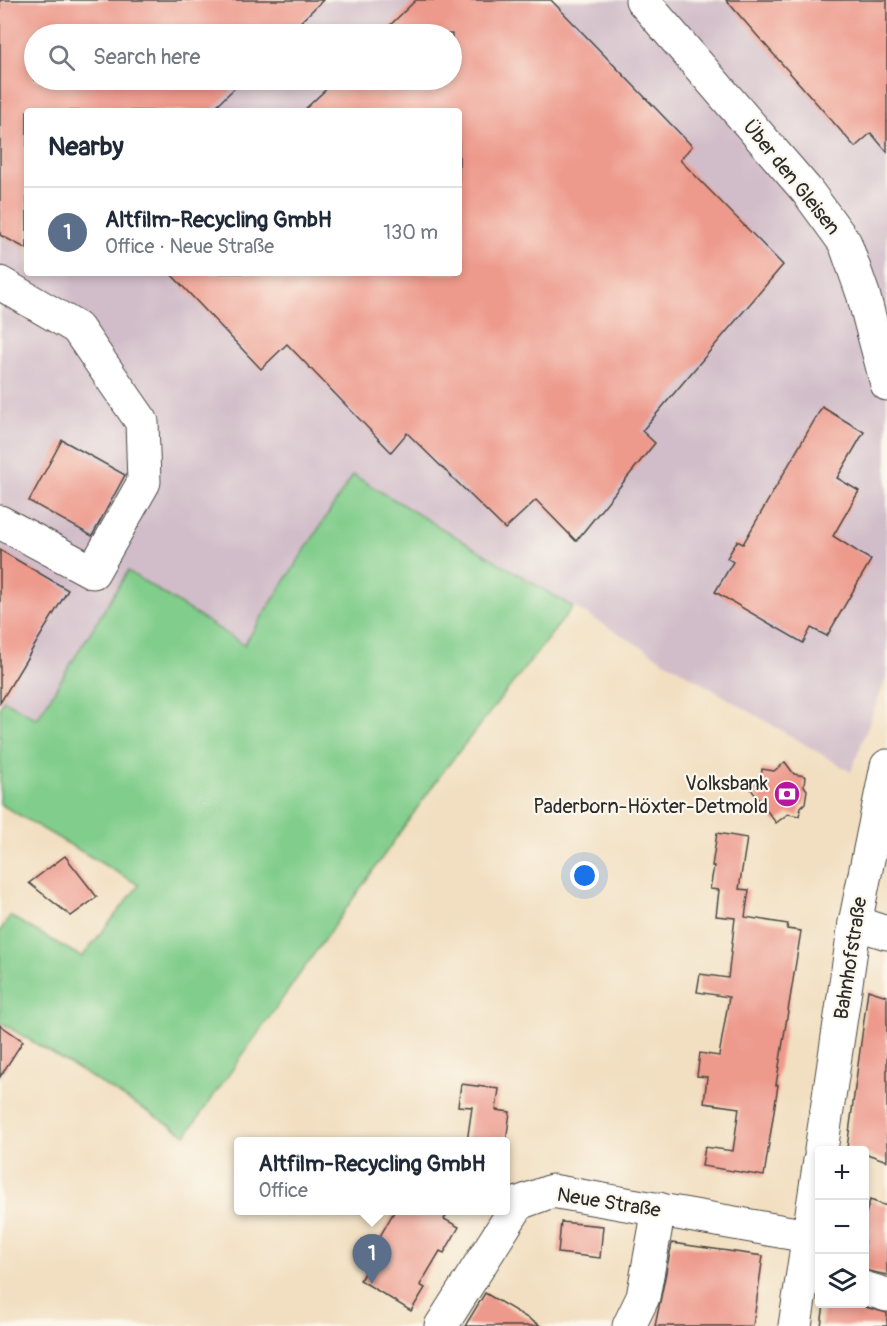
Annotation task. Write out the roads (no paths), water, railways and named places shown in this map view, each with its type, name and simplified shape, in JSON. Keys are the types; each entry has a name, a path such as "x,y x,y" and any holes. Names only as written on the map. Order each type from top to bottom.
{"street":[{"name":"Über den Gleisen","path":"642,0 807,190 845,243 863,294 887,384"},
{"path":"0,283 77,328 142,422 144,482 93,572 0,522"},
{"name":"Bahnhofstraße","path":"822,1146 855,923 875,872 887,766"},
{"path":"855,923 887,933"},
{"path":"795,1326 811,1270 808,1236 815,1188"},
{"name":"Neue Straße","path":"441,1326 519,1203 552,1191 808,1236"},
{"path":"629,1326 643,1297 659,1209"},
{"path":"869,1290 887,1296"}],"place":[{"name":"Volksbank Paderborn-Höxter-Detmold","path":"787,794"},
{"name":"Altfilm-Recycling GmbH","path":"372,1284"}]}
